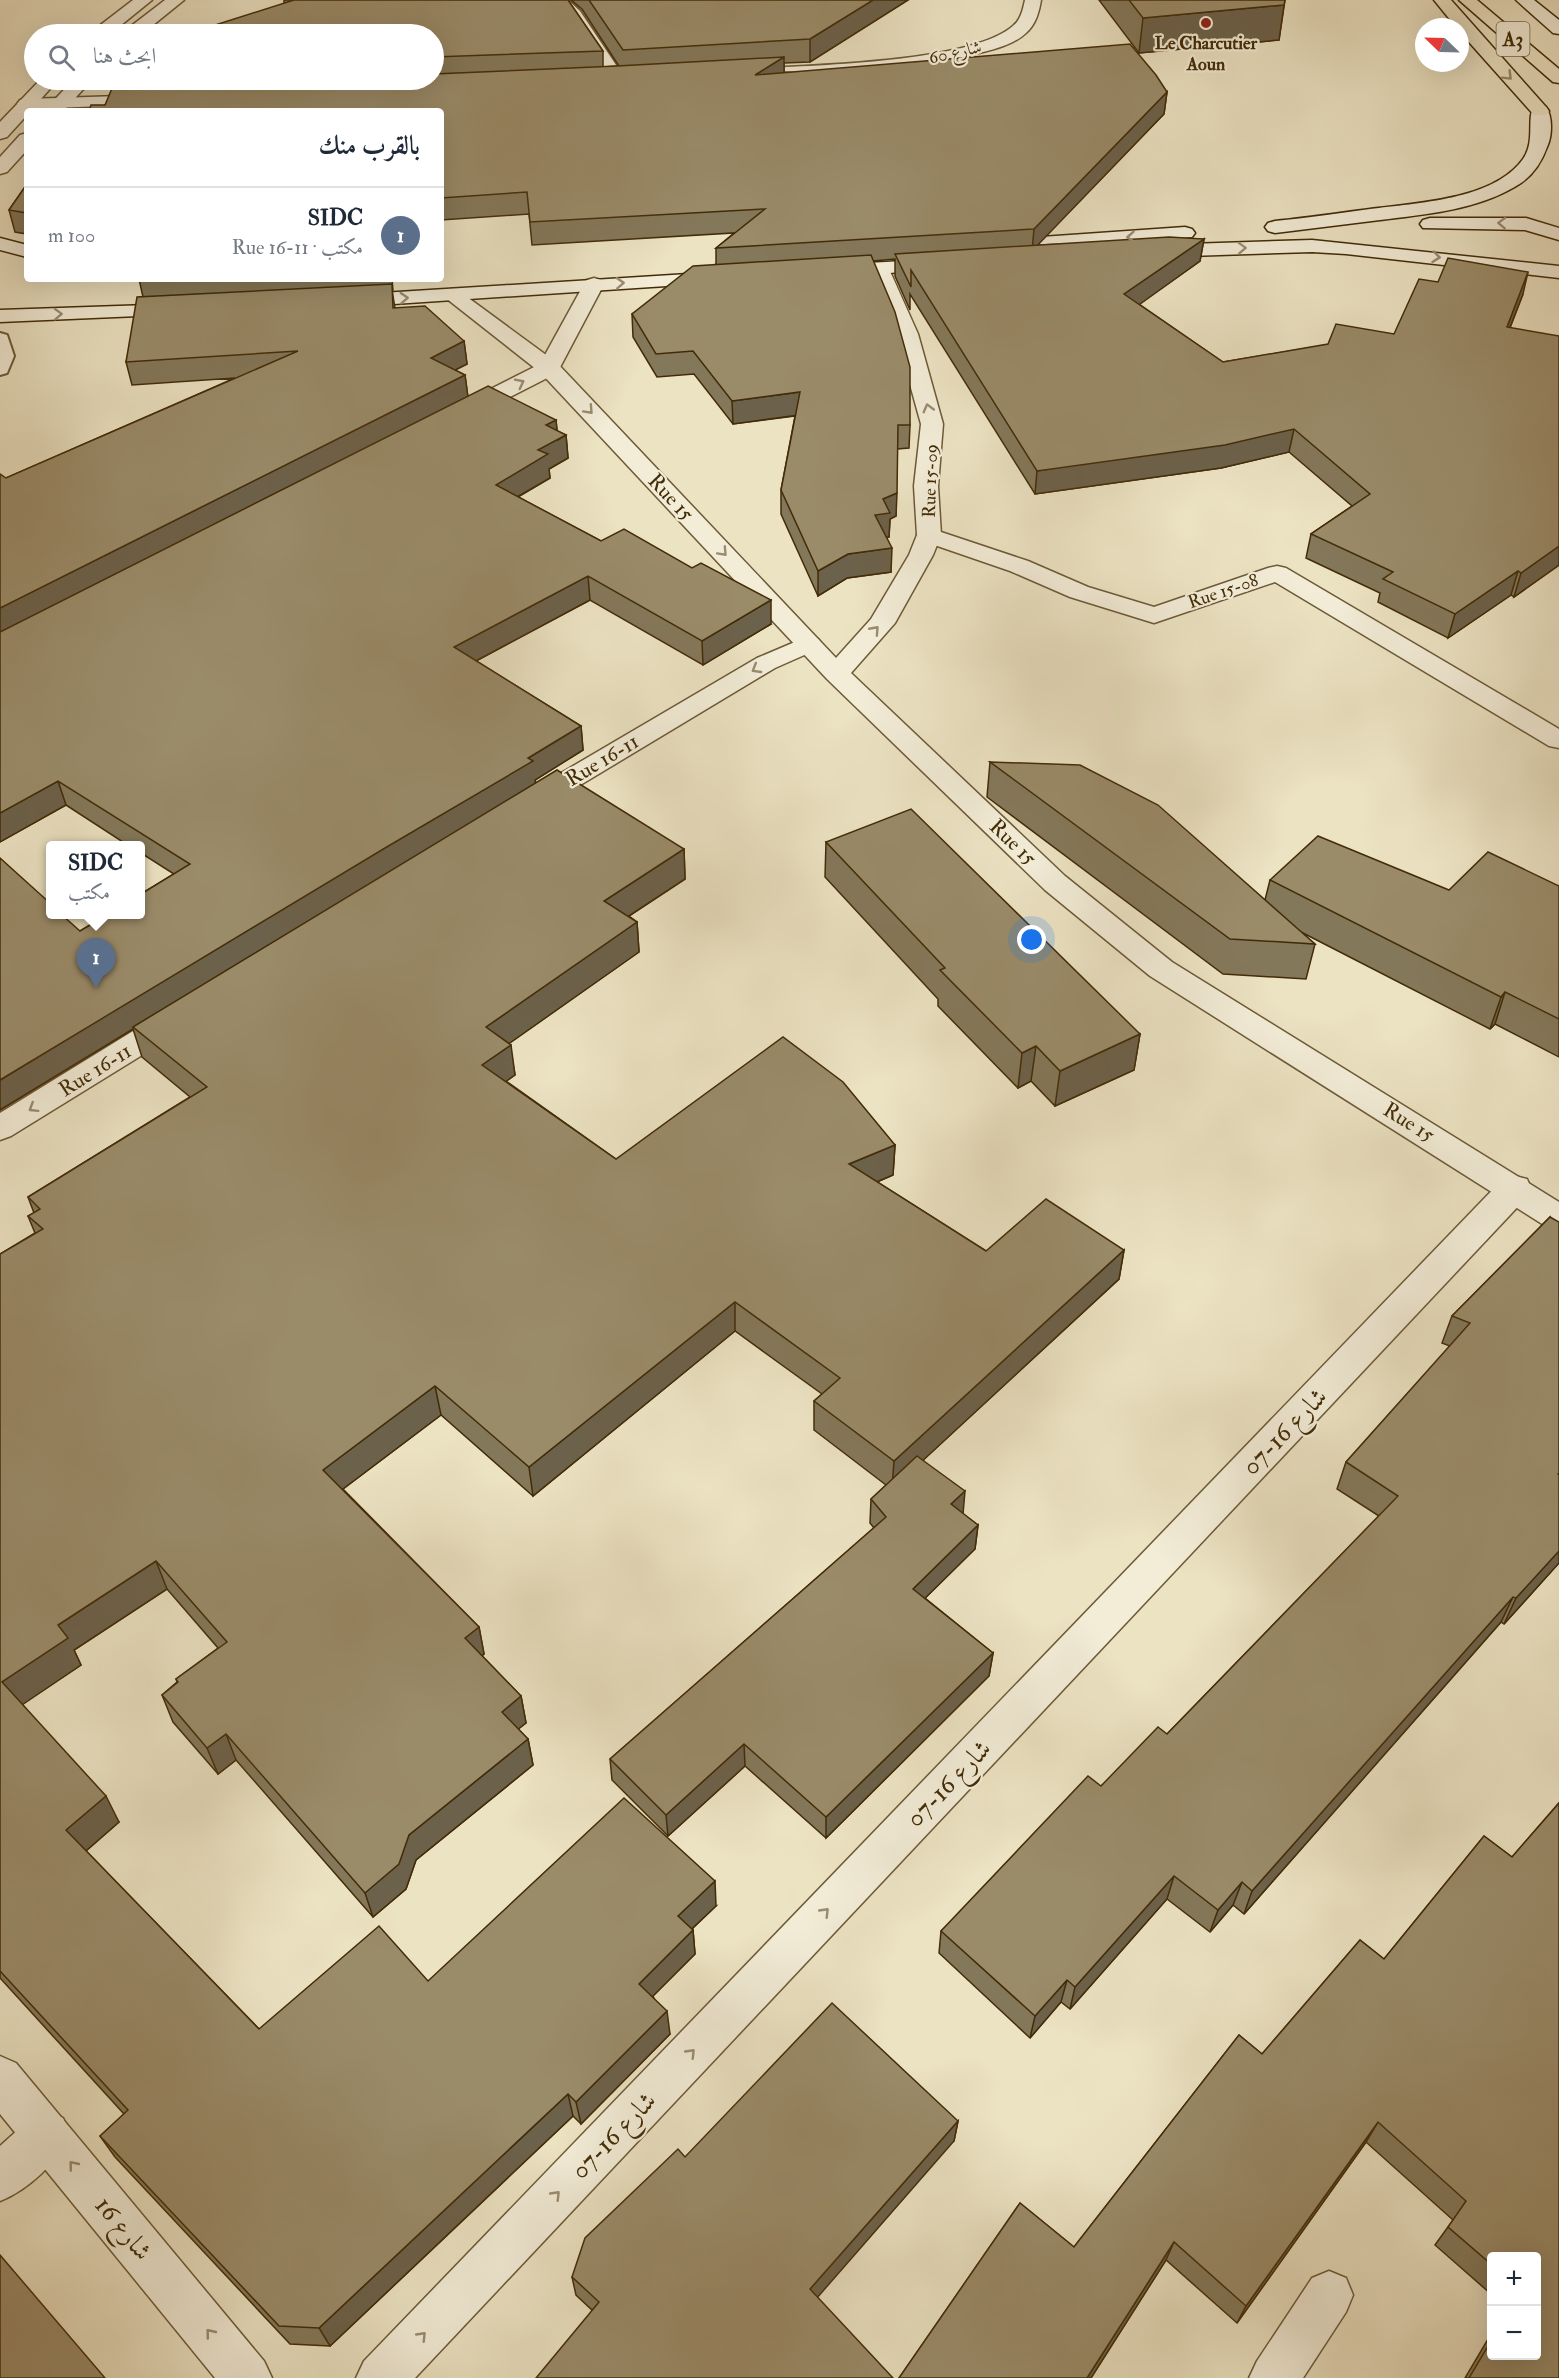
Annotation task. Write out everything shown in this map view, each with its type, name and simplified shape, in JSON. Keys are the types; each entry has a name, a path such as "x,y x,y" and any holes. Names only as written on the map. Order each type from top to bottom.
{"highway":[{"path":"1442,0 1540,111"},
{"name":"A3","path":"1467,0 1559,78"}],"street":[{"path":"113,24 144,0"},
{"path":"145,24 176,0"},
{"name":"شارع 60","path":"722,75 860,68 946,56 998,42 1020,29 1030,14 1033,0"},
{"path":"1524,0 1559,29"},
{"path":"594,81 641,79"},
{"path":"0,133 40,90"},
{"path":"57,107 73,90"},
{"path":"26,104 57,107 167,99"},
{"path":"1540,111 1559,128"},
{"path":"1540,111 1548,125 1550,150 1536,170 1523,180 1493,195 1433,209 1275,227 982,254 1312,246 1559,272"},
{"path":"0,168 24,142"},
{"path":"1275,227 1504,222 1526,224 1559,234"},
{"path":"0,244 24,250"},
{"path":"958,256 879,269 811,265 958,256"},
{"path":"1476,262 1539,263 1559,259"},
{"path":"324,303 594,284 735,269 444,280"},
{"name":"Rue 15-09","path":"836,673 882,623 921,555 929,535 926,486 932,424 907,334 879,269"},
{"path":"344,284 396,282"},
{"path":"444,422 549,368 594,284"},
{"name":"Rue 15","path":"452,295 549,368 836,673 1056,883 1161,969 1515,1188 1559,1218"},
{"path":"0,316 197,309"},
{"name":"Rue 15-08","path":"929,535 1019,566 1079,592 1154,615 1277,573 1559,740"},
{"name":"Rue 16-11","path":"512,814 766,663 809,644"},
{"name":"Rue 16-11","path":"0,1128 200,1005"},
{"name":"شارع 16-07","path":"381,2378 1515,1188"},
{"name":"شارع 16","path":"0,2079 247,2378"},
{"path":"0,2178 47,2134"},
{"path":"1274,2378 1329,2295"}],"lane":[{"path":"560,0 575,14 618,80"},
{"path":"0,339 5,356 0,369"}],"building":[{"path":"294,0 568,0 603,51 444,57 444,24 218,24"},
{"path":"589,0 873,0 810,39 623,50"},
{"path":"1129,0 1285,0 1284,5 1143,18"},
{"path":"1130,44 1167,92 1034,229 716,248 765,209 530,222 527,192 444,198 444,108 90,108 91,105 105,105 111,90 444,90 444,74 784,57 755,75"},
{"path":"24,188 24,212 9,210"},
{"path":"1169,237 1204,239 1124,294 1223,362 1328,344 1336,324 1394,334 1419,279 1438,282 1448,258 1528,272 1507,327 1559,336 1559,546 1521,573 1518,571 1455,614 1383,579 1393,572 1311,534 1370,494 1294,429 1225,445 1037,471 911,270 911,287 895,254"},
{"path":"871,255 895,312 910,367 910,425 898,425 897,493 883,499 890,513 875,515 892,548 848,554 818,571 781,490 800,392 732,401 693,351 656,354 632,314 693,266"},
{"path":"392,284 393,308 425,306 464,341 431,358 465,375 0,608 0,474 6,478 298,351 126,362 137,297"},
{"path":"488,386 556,420 546,425 566,435 538,450 548,454 496,485 601,541 624,529 692,568 701,563 771,600 702,641 588,576 454,647 581,726 528,758 533,761 0,1080 0,858 46,899 46,919 66,919 80,931 100,919 145,919 145,892 190,864 58,781 0,813 0,632"},
{"path":"990,762 1080,765 1158,805 1315,944 1230,939"},
{"path":"557,770 684,849 604,901 637,922 486,1027 511,1045 482,1065 616,1159 783,1037 843,1082 895,1145 849,1164 986,1251 1046,1199 1124,1250 894,1461 814,1401 840,1378 735,1302 529,1467 435,1386 323,1470 479,1627 465,1638 521,1696 502,1712 528,1739 409,1835 399,1864 365,1893 226,1734 207,1748 162,1695 178,1682 176,1679 227,1642 156,1561 58,1625 68,1638 2,1682 106,1796 66,1830 259,2029 379,1926 428,1981 624,1798 715,1881 678,1916 693,1930 639,1984 667,2011 576,2102 568,2094 319,2328 279,2326 100,2136 128,2110 0,1971 0,1254 43,1229 28,1216 40,1209 28,1197 207,1087 133,1027"},
{"path":"911,809 1140,1034 1060,1071 1036,1046 1022,1053 940,970 945,968 826,842"},
{"path":"1318,836 1449,890 1488,852 1559,886 1559,1019 1505,992 1501,997 1270,880"},
{"path":"1550,1217 1559,1222 1559,1551 1516,1598 1513,1597 1252,1891 1242,1882 1218,1910 1174,1876 1075,1987 1067,1980 1035,2016 941,1931 1088,1776 1101,1786 1158,1727 1167,1734 1398,1496 1346,1462 1470,1323 1452,1316"},
{"path":"917,1456 965,1491 951,1504 978,1525 913,1589 993,1653 826,1817 744,1744 666,1815 610,1759 886,1517 871,1499"},
{"path":"1559,1803 1559,2378 1469,2378 1487,2348 1487,2360 1541,2360 1541,2252 1487,2252 1487,2261 1448,2227 1466,2201 1378,2122 1246,2306 1174,2242 1087,2378 899,2378 1020,2203 1074,2247 1239,2035 1262,2054 1360,1940 1384,1959 1484,1836 1512,1857"},
{"path":"832,2003 958,2121 810,2289 893,2378 536,2378 599,2302 572,2277 585,2238 678,2149 685,2157"},
{"path":"0,2255 105,2378 0,2378"}],"place":[{"name":"Le Charcutier Aoun","path":"1206,23"},
{"name":"SIDC","path":"96,988"}]}
